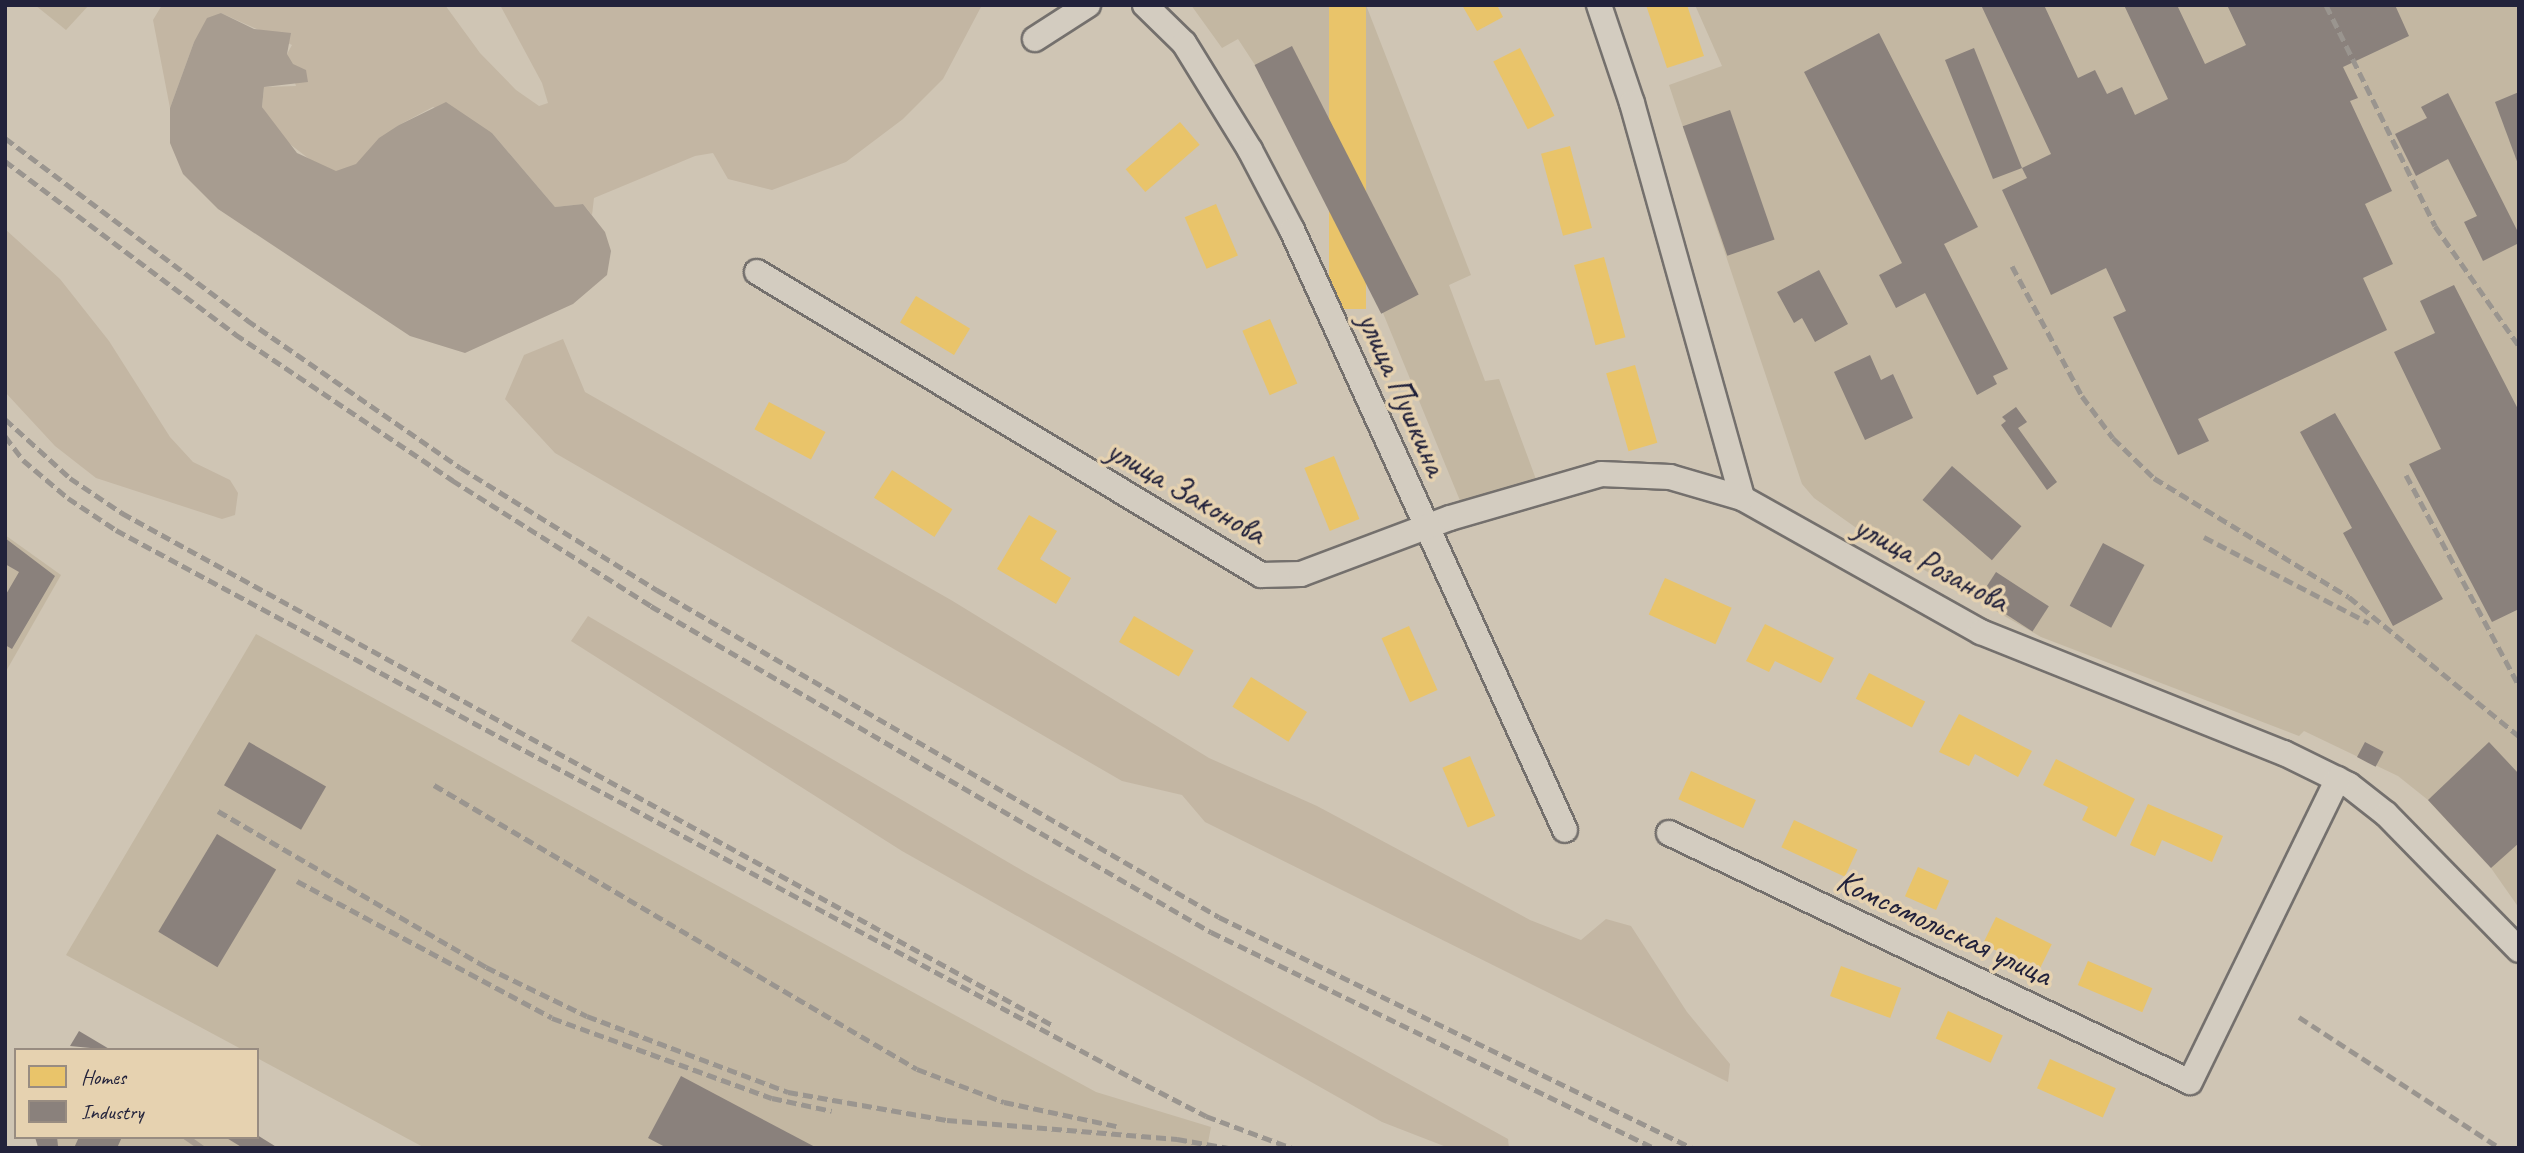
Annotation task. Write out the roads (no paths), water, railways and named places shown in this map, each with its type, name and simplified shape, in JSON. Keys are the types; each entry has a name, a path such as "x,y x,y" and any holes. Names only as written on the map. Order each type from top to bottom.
{"street":[{"path":"1035,39 1088,5"},
{"name":"улица Пушкина","path":"1145,5 1184,43 1250,150 1314,278 1425,529 1516,715 1565,830"},
{"path":"1599,5 1632,103 1742,498"},
{"name":"улица Законова","path":"757,272 1261,575 1301,575 1425,529 1601,474 1670,477 1742,498"},
{"name":"улица Розанова","path":"1742,498 1981,632 2338,779 2376,804 2519,950"},
{"name":"Комсомольская улица","path":"1670,833 2190,1082 2338,779"}],"waterway":[{"path":"189,1139 202,1148"}],"railway":[{"path":"2326,5 2435,226 2519,346"},
{"path":"5,138 247,320 461,468 657,590 1219,917 1692,1148"},
{"path":"5,161 235,334 452,480 651,606 1211,932 1654,1148"},
{"path":"2012,266 2082,396 2113,438 2154,478 2349,597 2519,736"},
{"path":"5,419 70,478 122,513 1054,1026"},
{"path":"5,436 23,460 68,498 116,530 1119,1071 1206,1116 1292,1148"},
{"path":"2406,475 2519,686"},
{"path":"2204,537 2369,623"},
{"path":"434,785 917,1069 1004,1102 1116,1126"},
{"path":"218,811 486,967 587,1016 788,1092 947,1120 1177,1139 1228,1148"},
{"path":"297,881 552,1018 772,1098 832,1111"},
{"path":"2299,1017 2500,1148"}]}
